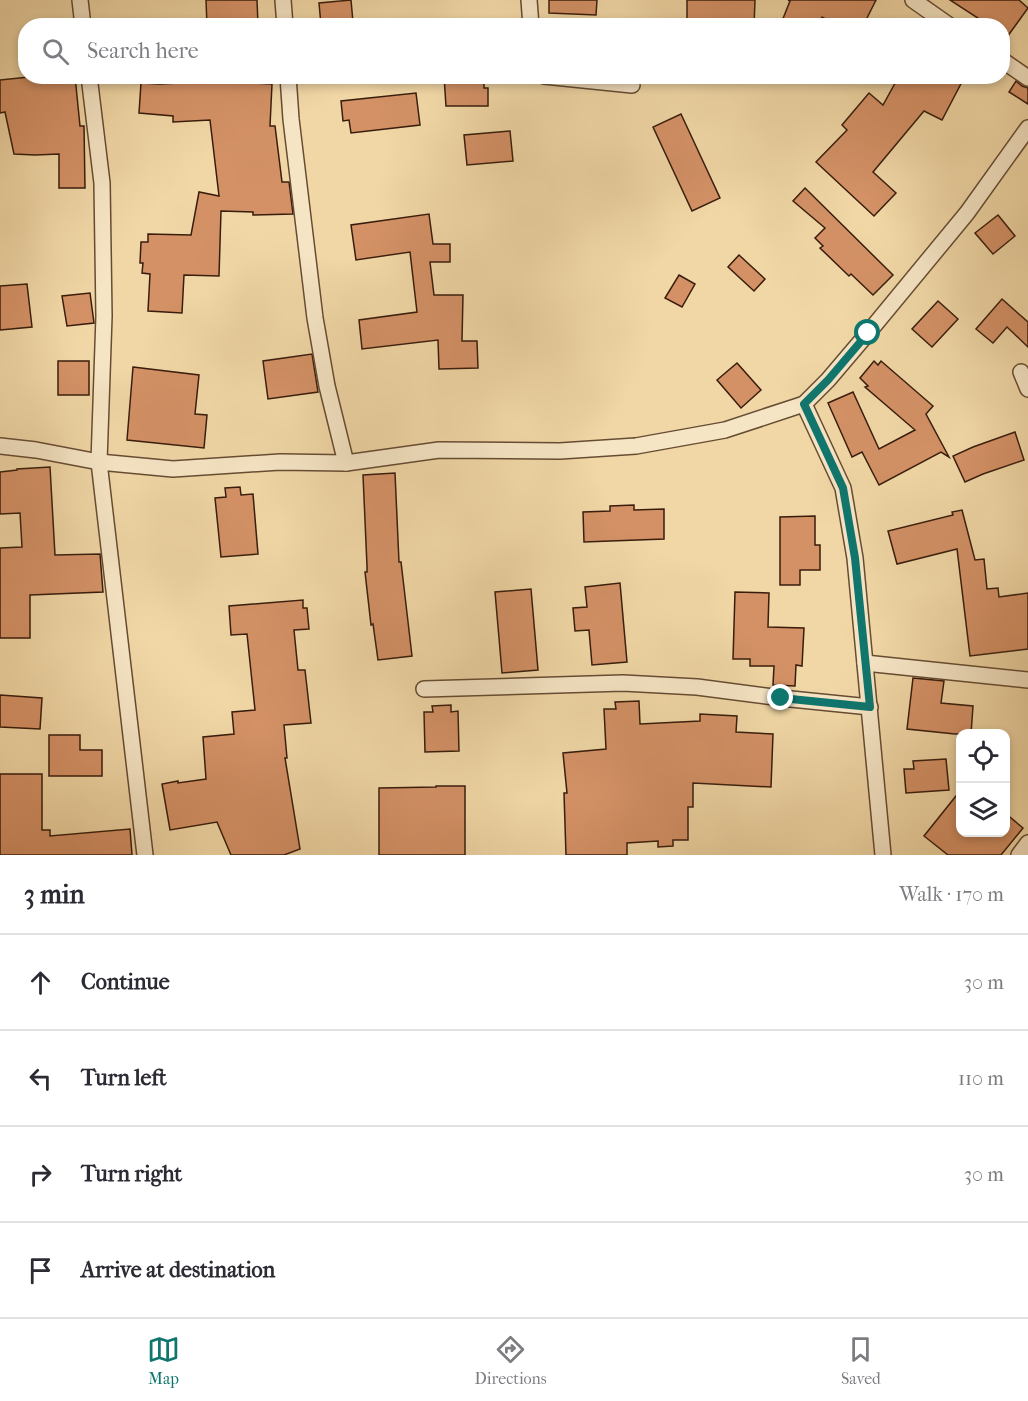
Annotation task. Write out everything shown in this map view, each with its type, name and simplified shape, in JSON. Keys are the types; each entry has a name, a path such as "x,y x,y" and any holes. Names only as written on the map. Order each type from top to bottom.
{"street":[{"path":"80,0 82,18"},
{"path":"283,0 284,18"},
{"path":"529,0 530,18"},
{"path":"913,0 939,18"},
{"path":"1010,66 1028,78"},
{"path":"90,84 102,194 104,316 99,462 145,855"},
{"path":"289,84 315,318 327,386 346,463"},
{"path":"622,84 632,85"},
{"path":"0,446 99,462 173,469 280,462 346,463 439,450 560,451 636,446 725,430 804,404 828,380 967,213 1028,128"},
{"path":"1021,372 1028,389"},
{"path":"804,404 843,488 855,558 883,855"},
{"path":"865,663 1028,680"},
{"path":"423,689 623,683 697,687 870,707"},
{"path":"1019,855 1028,843"}],"building":[{"path":"206,0 257,0 258,18 207,18"},
{"path":"351,0 353,18 320,18 319,3"},
{"path":"549,0 597,0 596,15 549,13"},
{"path":"687,0 755,0 754,18 687,18"},
{"path":"788,0 876,0 867,18 783,18 790,1"},
{"path":"950,0 1019,0 1028,8 1010,33 1010,18 978,18"},
{"path":"18,78 18,84 76,84 80,126 84,126 85,188 59,188 59,154 14,154 5,112 0,113 0,80"},
{"path":"1016,81 1028,88 1028,104 1009,92"},
{"path":"141,84 272,84 270,126 275,126 282,182 289,182 293,214 253,215 253,212 221,211 219,276 184,275 182,313 148,311 150,274 142,273 141,242 148,242 148,234 191,235 199,192 219,196 210,120 173,122 173,116 139,113"},
{"path":"445,84 484,84 484,88 488,88 488,106 446,106"},
{"path":"895,84 961,84 942,120 924,111 873,172 896,193 874,216 816,162 847,130 842,125 869,93 883,105"},
{"path":"416,93 420,125 351,133 349,120 343,121 341,101"},
{"path":"681,114 720,198 692,211 653,127"},
{"path":"510,131 513,161 467,165 464,135"},
{"path":"805,188 893,275 873,295 820,248 823,246 815,238 825,228 793,201"},
{"path":"429,214 433,244 450,244 450,262 430,262 434,295 463,295 462,341 477,341 478,368 439,369 438,340 362,349 359,320 417,312 410,252 356,260 351,225"},
{"path":"998,215 1015,236 993,254 975,233"},
{"path":"739,255 765,279 754,291 728,267"},
{"path":"679,275 695,284 682,307 665,298"},
{"path":"27,284 32,327 0,330 0,286"},
{"path":"90,293 94,323 67,326 62,296"},
{"path":"1002,299 1028,322 1028,347 1007,327 993,343 976,329"},
{"path":"938,301 958,319 932,347 912,329"},
{"path":"312,354 318,392 268,399 263,361"},
{"path":"58,361 89,361 89,395 58,395"},
{"path":"874,361 878,365 881,361 933,406 926,414 949,457 941,452 879,485 862,452 852,457 828,403 853,392 879,449 915,430 865,387 868,386 860,378"},
{"path":"737,363 761,390 741,408 717,380"},
{"path":"133,367 199,375 195,414 207,415 204,448 127,440"},
{"path":"1015,432 1024,460 965,482 953,456"},
{"path":"50,467 55,555 100,554 103,592 30,595 30,638 0,638 0,548 22,547 20,513 0,514 0,472"},
{"path":"395,473 399,562 401,562 412,656 378,660 373,624 371,625 365,572 367,572 367,566 363,475"},
{"path":"240,487 241,495 253,494 258,554 221,557 215,498 226,497 225,488"},
{"path":"634,505 634,510 664,509 664,539 584,542 583,512 610,511 610,506"},
{"path":"962,510 975,560 984,559 987,589 998,588 999,597 1028,593 1028,649 970,656 957,549 897,564 888,531 953,515 952,512"},
{"path":"815,516 815,545 820,545 820,570 800,570 800,585 780,585 780,517"},
{"path":"620,583 627,662 592,665 589,630 575,631 573,608 587,607 585,587"},
{"path":"531,589 538,670 502,673 495,592"},
{"path":"735,592 769,593 768,627 804,628 802,666 796,665 795,686 773,685 774,666 750,666 750,659 733,659"},
{"path":"303,600 303,608 307,608 309,629 294,630 298,670 305,670 311,723 284,725 287,758 285,758 300,849 284,855 231,855 217,822 170,830 162,784 206,779 203,737 234,734 232,712 255,710 247,634 231,635 229,606"},
{"path":"913,678 944,681 941,703 973,706 971,729 956,729 955,734 907,729"},
{"path":"0,695 42,698 40,729 0,727"},
{"path":"639,701 640,724 700,721 700,714 737,716 736,732 773,734 771,787 693,783 693,807 688,807 688,840 673,840 673,846 658,847 658,841 627,843 627,855 566,855 564,793 567,793 563,753 606,749 604,709 616,709 615,702"},
{"path":"451,705 451,712 458,711 459,751 425,752 424,712 433,712 432,706"},
{"path":"49,735 80,735 80,750 102,750 102,776 49,776"},
{"path":"946,759 949,790 906,793 904,769 914,769 913,761"},
{"path":"0,774 42,774 42,830 50,830 50,836 130,829 132,855 0,855"},
{"path":"465,786 465,855 379,855 379,788"},
{"path":"956,796 956,837 1010,837 1010,817 1023,828 1001,855 948,855 924,836"}],"route":[{"path":"781,698 870,707 855,558 843,488 804,404 868,333"}]}
